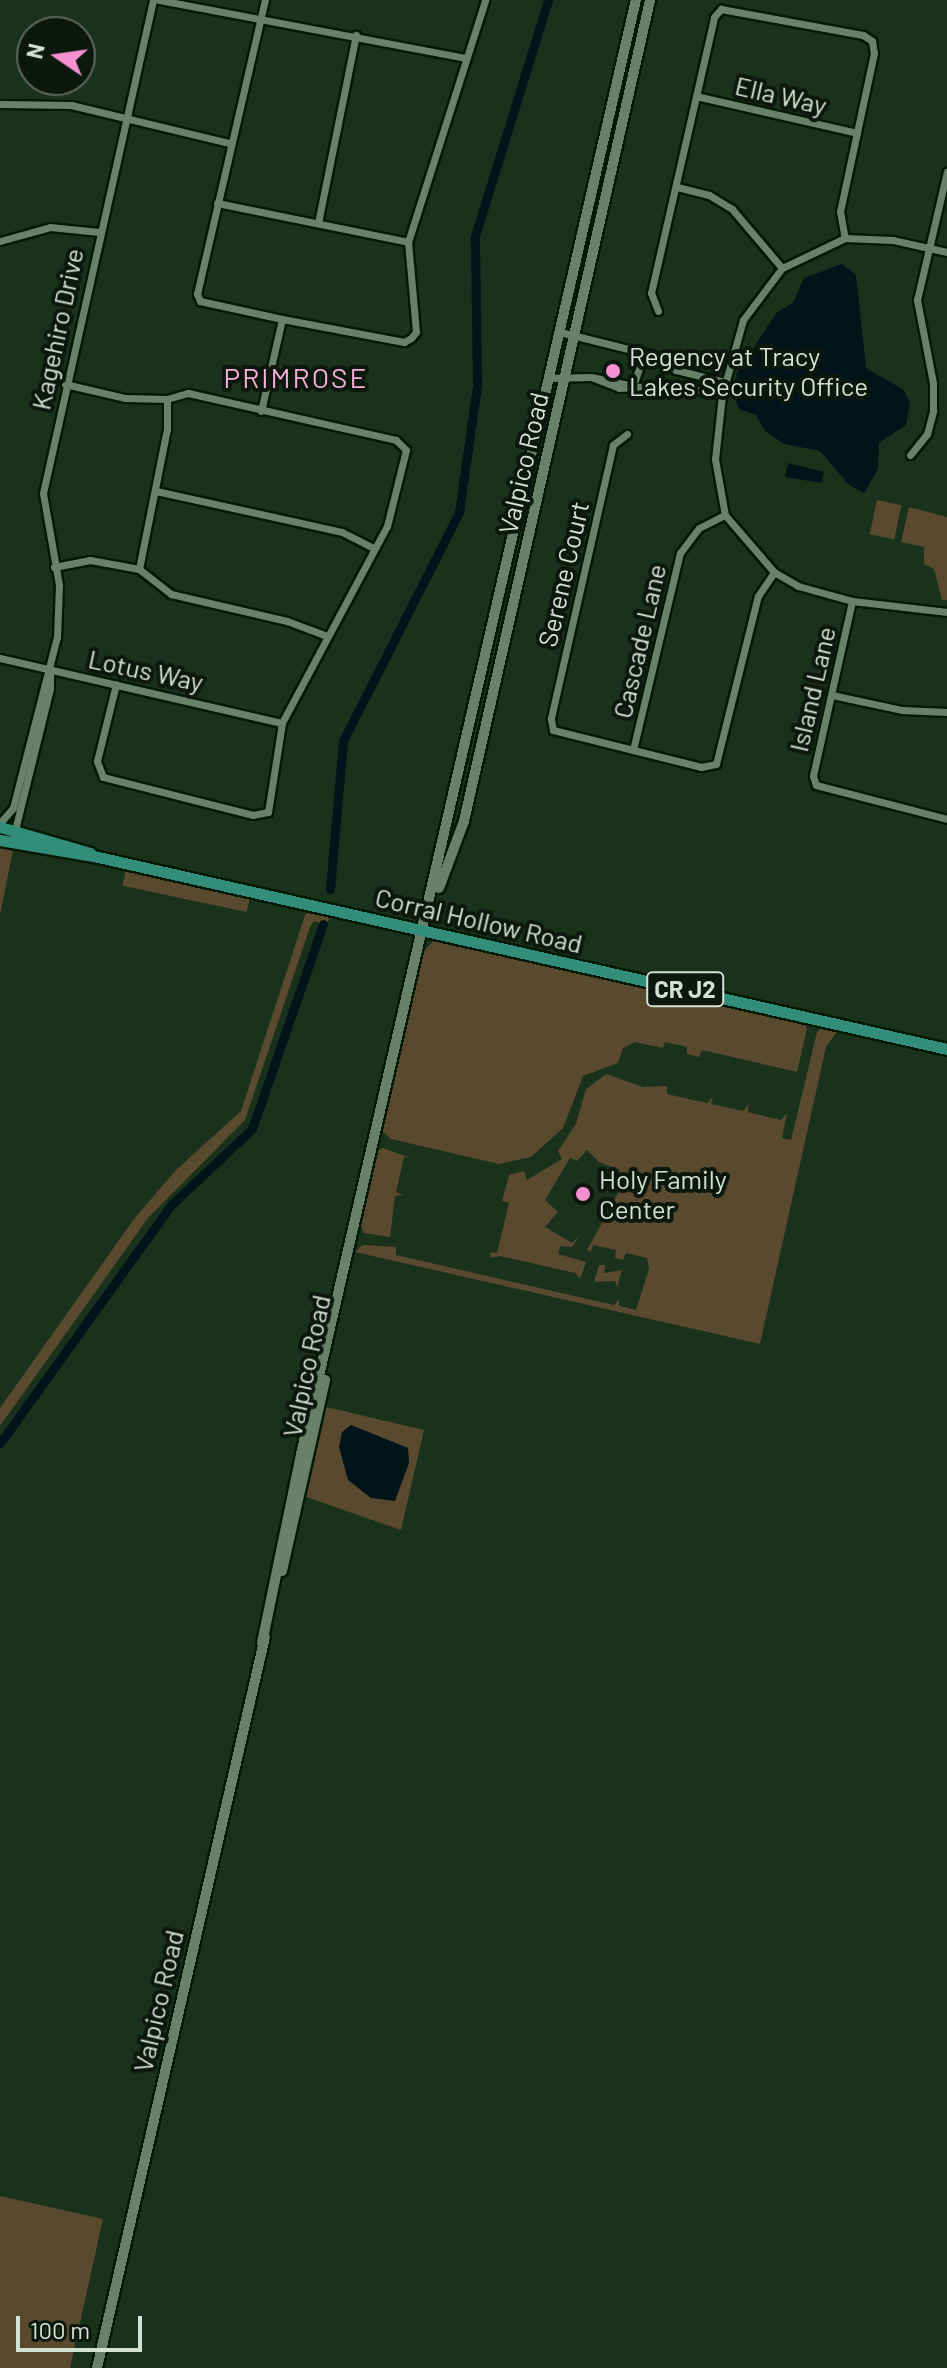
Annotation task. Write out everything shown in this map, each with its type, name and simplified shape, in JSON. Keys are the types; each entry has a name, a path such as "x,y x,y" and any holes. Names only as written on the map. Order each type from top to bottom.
{"main road":[{"name":"Valpico Road","path":"97,2368 262,1643 295,1518 354,1236 636,0"},
{"name":"Valpico Road","path":"423,930 431,921 464,821 650,0"},
{"path":"0,825 98,857"},
{"name":"Corral Hollow Road","path":"0,837 947,1049"}],"street":[{"path":"156,0 213,13 261,16 466,58"},
{"name":"Kagehiro Drive","path":"50,670 60,605 43,493 124,118 156,0"},
{"path":"265,0 229,143 200,301 404,342 416,332 408,242 485,0"},
{"path":"658,311 651,293 714,17 721,9 848,32 872,41 840,211 845,238"},
{"path":"318,223 356,35"},
{"name":"Ella Way","path":"696,96 857,133"},
{"path":"0,104 54,103 229,143"},
{"path":"910,455 927,434 933,411 933,383 917,300 947,171"},
{"path":"677,187 709,195 732,209 782,268"},
{"path":"217,203 408,242"},
{"path":"0,241 50,227 99,232"},
{"path":"947,252 929,247 845,238 782,268 743,320 724,389 715,459 725,515 774,572 798,586 852,601 947,612"},
{"path":"261,411 282,319"},
{"path":"560,332 632,350 724,389"},
{"path":"632,350 641,363 633,386"},
{"path":"549,378 591,377 619,388 674,385 724,389"},
{"path":"65,384 125,398 167,399 188,393 396,440 406,450 387,526 282,723 274,799 262,815 108,780 98,768 116,684"},
{"path":"139,569 156,491 167,399"},
{"name":"Serene Court","path":"627,434 613,445 551,719 553,730 633,750"},
{"path":"156,491 342,532 373,548"},
{"name":"Cascade Lane","path":"633,750 680,553 699,528 725,515"},
{"path":"54,567 90,560 139,569 171,594 287,621 327,636"},
{"path":"633,750 701,767 716,764 758,596 774,572"},
{"name":"Island Lane","path":"852,601 813,776 816,785 947,819"},
{"name":"Lotus Way","path":"0,658 282,723"},
{"path":"0,825 13,808 40,689 50,670"},
{"path":"0,837 18,831 50,689 50,670"},
{"path":"832,695 902,710 947,712"}],"shaded area":[{"path":"842,264 856,275 866,368 904,390 910,404 906,425 879,443 878,469 864,493 849,485 820,451 784,444 765,431 756,415 739,409 735,398 736,374 777,312 793,303 804,278"},
{"path":"788,463 824,472 822,483 785,477"},
{"path":"877,500 901,505 894,539 870,534"},
{"path":"909,507 947,517 947,600 942,600 934,569 924,564 924,547 901,542"},
{"path":"0,843 14,845 0,915"},
{"path":"126,869 250,895 247,912 122,886"},
{"path":"307,909 331,914 327,925 314,921 310,927 245,1120 148,1218 0,1426 0,1408 134,1219 176,1170 241,1111"},
{"path":"435,939 804,1021 807,1029 797,1072 702,1050 699,1057 687,1054 687,1047 665,1042 663,1048 635,1042 623,1048 618,1063 583,1076 563,1128 531,1157 499,1164 391,1139 382,1131 423,952"},
{"path":"823,1026 839,1029 826,1047 760,1344 355,1252 363,1245 396,1247 396,1255 614,1305 619,1299 619,1306 636,1310 649,1269 647,1258 626,1253 623,1260 615,1258 616,1250 593,1245 591,1252 587,1250 621,1188 615,1184 620,1170 599,1162 587,1150 577,1161 570,1158 545,1200 558,1212 545,1227 572,1243 580,1235 572,1247 560,1246 558,1254 586,1262 580,1279 575,1273 500,1256 491,1258 490,1252 497,1253 509,1203 502,1201 509,1175 524,1171 527,1180 562,1159 558,1151 576,1124 586,1089 606,1074 643,1087 667,1086 667,1094 707,1103 713,1097 711,1104 743,1111 749,1104 748,1112 781,1120 787,1113 782,1138 791,1140 817,1032"},
{"path":"383,1148 411,1158 404,1157 396,1192 403,1195 395,1196 390,1237 364,1233 361,1226 378,1150"},
{"path":"599,1265 605,1265 604,1273 622,1270 617,1288 615,1281 594,1282"},
{"path":"322,1406 424,1430 401,1530 306,1497"},
{"path":"351,1425 408,1448 409,1463 395,1501 371,1498 348,1480 339,1447 342,1432"},
{"path":"0,2196 103,2219 70,2368 0,2368"}],"waterway":[{"path":"330,889 343,741 459,512 477,385 475,236 548,0"},
{"path":"0,1443 171,1205 252,1129 323,924"}],"place":[{"name":"Regency at Tracy Lakes Security Office","path":"613,371"},
{"name":"Holy Family Center","path":"583,1194"}],"district":[{"name":"PRIMROSE","path":"296,377"}]}
